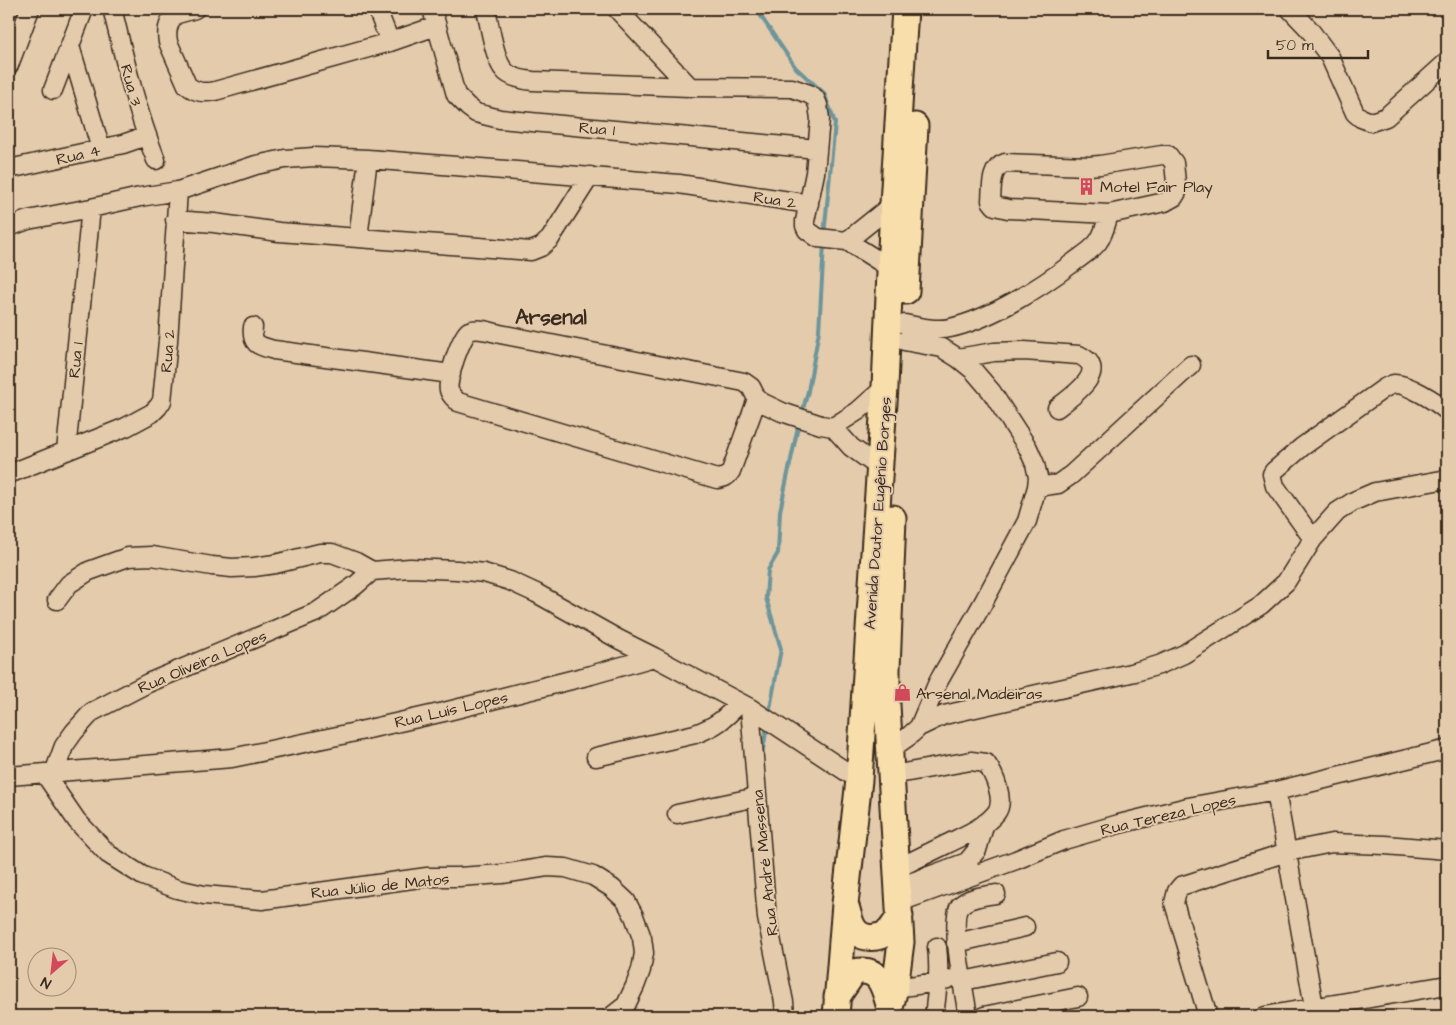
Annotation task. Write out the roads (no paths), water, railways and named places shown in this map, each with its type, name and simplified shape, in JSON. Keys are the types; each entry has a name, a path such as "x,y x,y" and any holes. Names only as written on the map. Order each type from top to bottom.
{"highway":[{"name":"Avenida Doutor Eugênio Borges","path":"836,1006 859,780 885,387 893,204 907,11"},
{"name":"Avenida Doutor Eugênio Borges","path":"891,1004 901,942 887,668 895,480 904,333 907,11"},
{"path":"845,904 853,927 857,932 863,936 882,936 890,930 899,893"},
{"path":"836,1006 854,972 863,970 874,973 880,979 891,1004"}],"street":[{"path":"53,90 84,9"},
{"name":"Rua 3","path":"113,9 123,54 146,136 156,160"},
{"path":"195,9 174,15 168,25 167,36 187,85 192,90 198,92 215,91 390,42 434,17"},
{"path":"378,9 390,42"},
{"name":"Rua 2","path":"486,9 499,63 504,72 513,76 534,81 690,87 792,88 809,94 815,98 818,105 820,119 809,204 679,184 590,176"},
{"path":"617,9 690,87"},
{"path":"1290,9 1309,28 1330,57 1355,113 1371,122 1386,117 1447,62"},
{"path":"9,65 22,16"},
{"name":"Rua 1","path":"434,17 456,95 476,113 500,120 817,149"},
{"path":"70,46 101,149"},
{"name":"Rua 4","path":"9,169 123,144 146,136"},
{"path":"1162,154 1172,158 1175,168 1177,192 1174,197 1165,202 1109,214 1001,208 995,206 992,201 996,169 1000,164 1010,162 1089,166 1162,154"},
{"path":"9,227 28,220 178,191 256,165 285,159 314,157 368,160 590,176 550,239 541,247 531,251 279,232 176,220"},
{"path":"358,238 368,160"},
{"name":"Rua 2","path":"66,451 126,427 158,408 162,400 178,191"},
{"path":"809,204 805,221 807,230 832,239 890,268"},
{"path":"832,239 893,204"},
{"name":"Rua 1","path":"66,451 90,208"},
{"path":"904,333 924,328 948,328 970,322 1012,303 1066,269 1097,244 1104,233 1109,214"},
{"path":"253,327 252,336 254,341 258,345 274,350 451,374"},
{"path":"757,399 731,471 728,476 717,479 458,402 449,392 448,387 456,355 465,334 474,330 744,382 751,388 757,399 763,403 802,419 833,427 851,447 880,468"},
{"path":"904,333 942,348 974,370 992,391 1028,448 1038,477 1038,487 1027,521 938,682 919,727"},
{"path":"958,358 994,352 1024,351 1071,354 1085,358 1090,364 1091,372 1087,383 1057,408"},
{"path":"1038,487 1058,484 1071,475 1190,365"},
{"path":"1313,538 1275,486 1272,474 1274,471 1310,441 1383,389 1393,384 1402,385 1414,390 1447,411"},
{"path":"833,427 858,411 885,387"},
{"path":"9,474 66,451"},
{"path":"891,749 919,727 944,715 1135,672 1159,665 1184,654 1261,605 1286,582 1313,538 1337,512 1354,501 1375,492 1447,479"},
{"path":"57,600 69,584 89,571 128,556 152,556 232,568 261,566 320,553 332,553 356,562 372,571 410,568 484,573 510,581 536,593 618,639 751,709 859,780"},
{"name":"Rua Oliveira Lopes","path":"49,773 64,746 92,712 148,683 318,612 372,571"},
{"name":"Rua Luís Lopes","path":"9,776 232,758 444,712 654,657"},
{"path":"596,757 695,734 751,709"},
{"name":"Rua André Massena","path":"751,709 768,918 784,1002 784,1016"},
{"name":"Rua Tereza Lopes","path":"899,893 1016,860 1064,840 1110,826 1188,807 1276,791 1444,750"},
{"path":"892,775 971,761 986,763 996,781 1000,803 997,812 985,823 970,832 899,893"},
{"name":"Rua Júlio de Matos","path":"49,773 76,820 108,854 143,876 177,890 204,896 262,900 417,878 502,874 547,867 566,868 593,876 612,888 626,901 642,938 644,953 641,970 635,986 626,1005 612,1016"},
{"path":"1276,791 1314,1007"},
{"path":"677,814 757,797"},
{"path":"899,893 967,862 977,850 985,823"},
{"path":"1208,1016 1174,903 1176,891 1182,886 1287,852 1332,843 1447,850"},
{"path":"968,1016 956,943 956,914 962,904 969,900 996,894"},
{"path":"956,943 1025,927"},
{"path":"934,1016 939,961 937,947"},
{"path":"891,1004 938,982 1057,962"},
{"path":"1265,1016 1447,985"},
{"path":"984,1016 1078,997"}],"waterway":[{"path":"760,15 796,68 824,93 835,123 824,235"},
{"path":"802,413 819,331 824,244"},
{"path":"769,714 781,649 766,598 768,570 778,553 780,511 799,422"},
{"path":"762,756 767,726"}],"place":[{"name":"Motel Fair Play","path":"1086,186"},
{"name":"Arsenal Madeiras","path":"902,693"}],"district":[{"name":"Arsenal","path":"551,317"}]}
